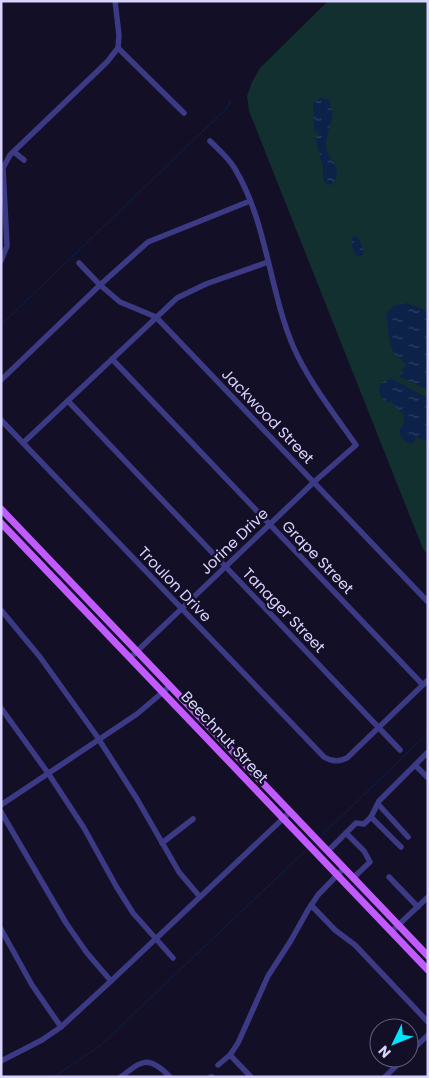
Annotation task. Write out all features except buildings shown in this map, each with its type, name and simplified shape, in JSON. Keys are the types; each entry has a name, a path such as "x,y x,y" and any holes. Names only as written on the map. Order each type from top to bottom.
{"main road":[{"name":"Beechnut Street","path":"1,509 428,956"},
{"name":"Beechnut Street","path":"1,523 428,970"},
{"path":"66,590 72,583"},
{"path":"224,756 230,749"}],"street":[{"path":"1,261 7,246 3,168 10,155 107,62 118,48 119,35 116,1"},
{"path":"118,48 184,113"},
{"path":"23,443 182,294 268,262 250,201 236,169 210,141"},
{"path":"14,152 24,160"},
{"path":"1,380 148,242 250,201"},
{"name":"Jorine Drive","path":"131,658 314,482 356,445 293,347 268,262"},
{"name":"Jackwood Street","path":"79,263 100,286 122,303 156,317 428,602"},
{"name":"Grape Street","path":"112,359 426,683"},
{"name":"Tanager Street","path":"68,401 400,750"},
{"name":"Troulon Drive","path":"1,420 324,757 334,761 347,758 379,727"},
{"path":"1,610 40,657 99,740 179,872 200,898"},
{"path":"379,727 426,683"},
{"path":"1,805 137,714 170,686"},
{"path":"1,708 48,773 84,828 133,913 173,958"},
{"path":"328,851 356,823 364,824 371,817 378,804 428,752"},
{"path":"415,765 428,778"},
{"path":"378,804 408,837"},
{"path":"1,812 66,923 87,953 111,981"},
{"path":"1,1061 42,1040 61,1027 290,812"},
{"path":"371,817 401,848"},
{"path":"162,843 193,819"},
{"path":"346,833 364,851 370,862 353,878"},
{"path":"218,1065 238,1043 268,976 311,905 344,868"},
{"path":"389,876 418,907"},
{"path":"392,932 428,897"},
{"path":"311,905 334,930 355,945 428,1022"},
{"path":"1,929 32,985 61,1027"},
{"path":"230,1054 251,1077"},
{"path":"121,1077 134,1066 146,1062 155,1063 170,1077"},
{"path":"384,1077 393,1068"}],"green space":[{"path":"328,1 428,1 428,555 423,549 249,111 247,96 260,68"}],"water":[{"path":"321,97 329,100 332,113 326,146 337,175 331,185 327,184 323,179 323,168 315,137 319,133 314,130 313,103"},
{"path":"355,235 363,250 363,255 358,257 352,246 352,238"},
{"path":"405,303 422,308 428,314 428,381 426,383 428,388 426,389 400,377 398,374 402,373 406,365 392,350 386,317 388,311 393,307"},
{"path":"392,379 428,397 428,443 416,437 412,444 405,441 401,435 399,430 403,425 404,416 393,403 384,401 379,390 381,384"}],"waterway":[{"path":"1,325 229,106 230,101"},
{"path":"322,835 428,733"},
{"path":"54,1077 101,1045 306,850"}]}
